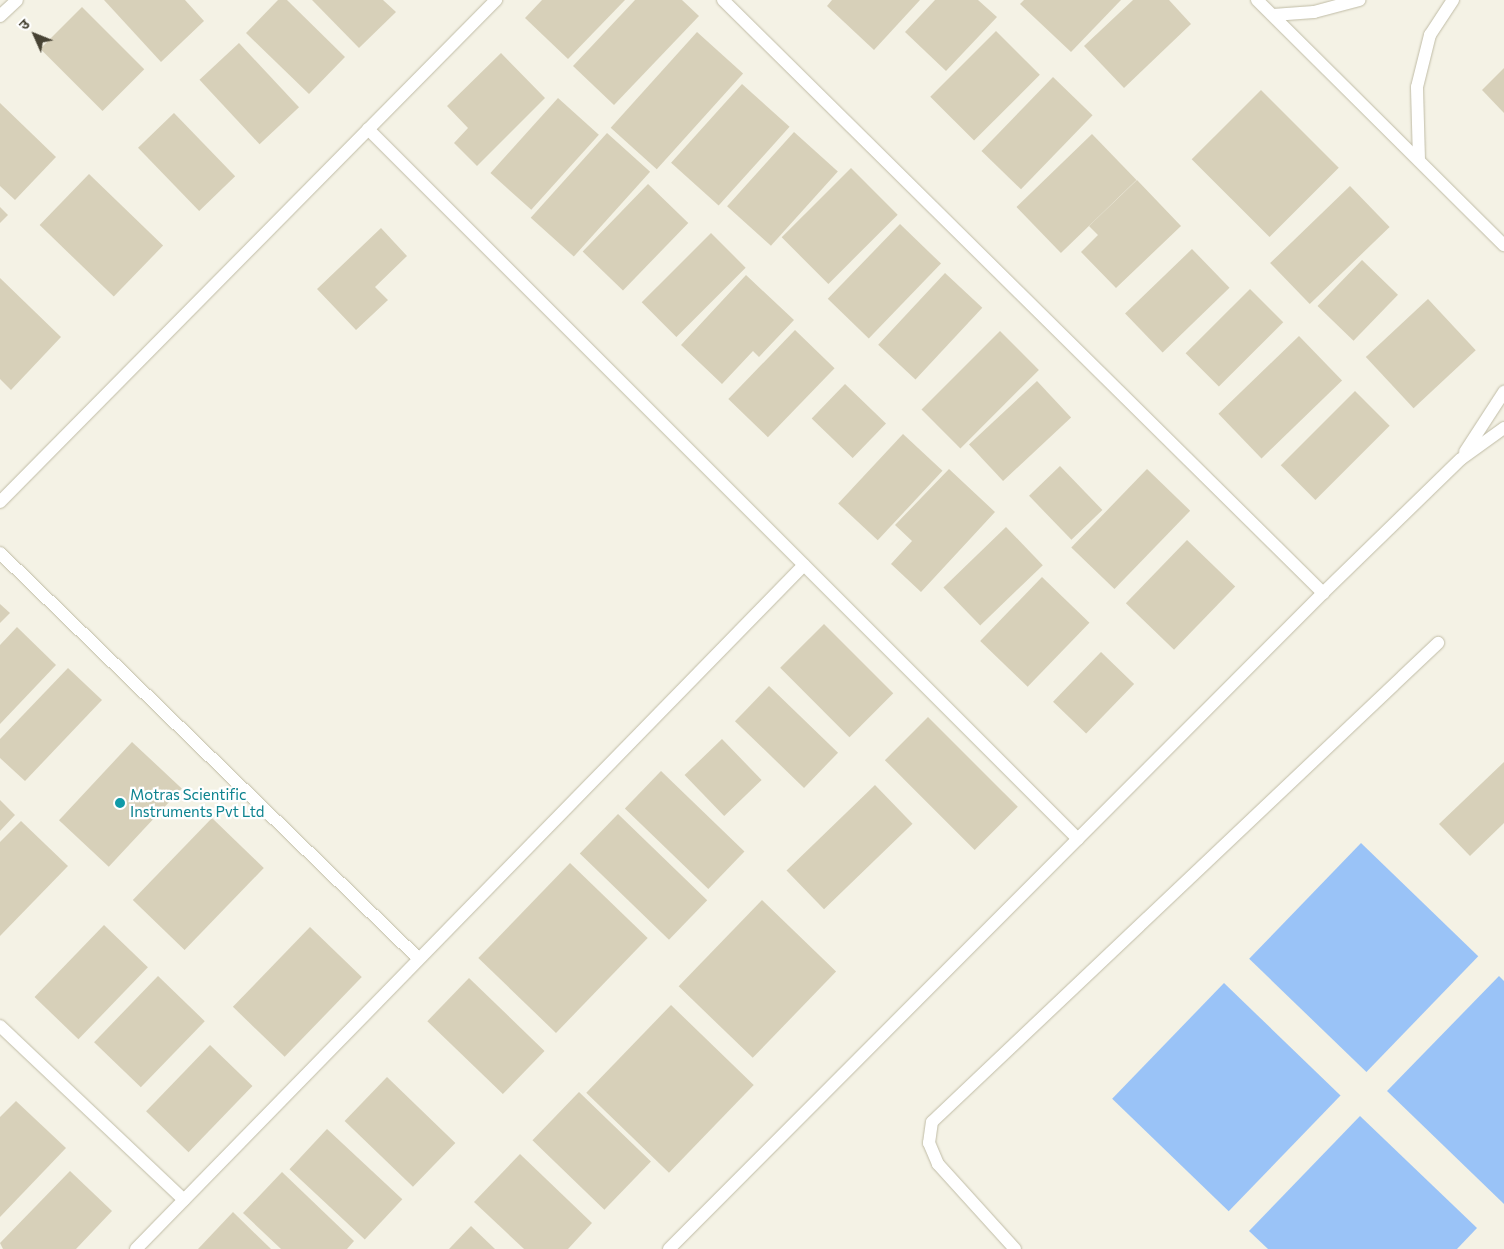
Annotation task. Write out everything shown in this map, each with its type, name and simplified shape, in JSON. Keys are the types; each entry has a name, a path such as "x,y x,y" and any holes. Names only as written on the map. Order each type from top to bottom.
{"lane":[{"path":"0,16 16,0"},
{"path":"0,502 496,0"},
{"path":"723,0 1323,593"},
{"path":"1257,0 1504,245"},
{"path":"1273,16 1314,12 1359,0"},
{"path":"1418,160 1417,87 1430,35 1453,0"},
{"path":"368,129 1078,839"},
{"path":"1461,459 1504,392"},
{"path":"669,1249 1323,593 1461,459 1504,428"},
{"path":"0,553 419,959"},
{"path":"136,1249 804,565"},
{"path":"1015,1249 938,1164 929,1143 932,1122 1438,643"},
{"path":"0,1026 184,1200"}],"water":[{"path":"1361,843 1478,956 1366,1072 1249,959"},
{"path":"1499,976 1504,981 1504,1204 1387,1091"},
{"path":"1224,983 1341,1096 1229,1211 1112,1099"},
{"path":"1360,1116 1477,1228 1457,1249 1268,1249 1249,1231"}],"building":[{"path":"104,0 185,0 204,21 161,62"},
{"path":"278,0 287,0 345,57 309,94 246,33"},
{"path":"312,0 383,0 396,12 359,48"},
{"path":"542,0 625,0 568,59 525,18"},
{"path":"635,0 682,0 699,16 614,105 573,66"},
{"path":"832,0 920,0 874,50 827,6"},
{"path":"935,0 978,0 997,17 946,71 905,32"},
{"path":"1024,0 1121,0 1071,52 1020,4"},
{"path":"1133,0 1169,0 1191,24 1124,88 1084,46"},
{"path":"82,7 144,69 103,111 40,49"},
{"path":"996,31 1040,75 974,141 930,97"},
{"path":"697,32 743,73 657,169 611,128"},
{"path":"239,43 299,107 260,144 200,80"},
{"path":"501,53 545,98 477,166 454,143 468,128 447,106"},
{"path":"1504,68 1504,113 1482,90"},
{"path":"1053,77 1093,115 1021,189 981,151"},
{"path":"742,84 790,127 719,206 671,163"},
{"path":"1261,90 1339,168 1269,237 1192,159"},
{"path":"558,98 599,135 531,210 490,173"},
{"path":"0,103 56,157 15,200 0,186"},
{"path":"174,113 235,176 199,211 138,148"},
{"path":"794,132 838,171 771,246 727,206"},
{"path":"607,133 650,172 574,257 531,218"},
{"path":"1092,134 1136,180 1061,253 1016,207"},
{"path":"851,168 898,215 828,284 782,237"},
{"path":"89,174 163,246 114,297 40,225"},
{"path":"1137,180 1181,226 1116,288 1081,252 1098,235 1089,226"},
{"path":"648,184 688,223 623,291 583,252"},
{"path":"1350,186 1390,227 1310,304 1270,263"},
{"path":"0,207 8,215 0,223"},
{"path":"900,224 941,264 869,338 828,299"},
{"path":"381,228 407,256 375,287 388,300 356,330 317,289"},
{"path":"711,233 746,268 676,337 642,302"},
{"path":"1192,249 1230,288 1163,352 1125,314"},
{"path":"1362,260 1398,295 1354,341 1318,306"},
{"path":"945,273 982,308 915,379 878,345"},
{"path":"746,275 794,320 759,357 753,351 722,384 681,345"},
{"path":"0,278 61,337 11,390 0,379"},
{"path":"1250,289 1283,322 1219,387 1186,353"},
{"path":"1428,299 1476,350 1414,408 1366,357"},
{"path":"795,330 835,368 768,437 728,399"},
{"path":"1000,331 1039,370 960,448 922,409"},
{"path":"1299,336 1342,381 1262,458 1218,414"},
{"path":"1037,381 1071,418 1003,481 969,444"},
{"path":"845,384 886,424 853,458 812,419"},
{"path":"1355,391 1390,426 1315,500 1281,465"},
{"path":"903,434 942,471 878,540 838,503"},
{"path":"1060,466 1102,510 1071,540 1029,496"},
{"path":"949,469 995,512 921,592 891,564 912,541 895,525"},
{"path":"1147,469 1190,511 1114,589 1071,547"},
{"path":"1006,527 1043,565 980,626 943,587"},
{"path":"1187,540 1235,587 1174,650 1126,603"},
{"path":"1042,577 1089,623 1028,687 980,641"},
{"path":"0,604 10,613 0,623"},
{"path":"824,624 893,693 849,737 780,668"},
{"path":"17,627 56,665 0,724 0,645"},
{"path":"1101,652 1134,684 1086,734 1053,702"},
{"path":"68,668 102,700 25,781 0,758 0,739"},
{"path":"769,686 838,753 804,788 735,721"},
{"path":"928,717 1018,807 975,850 885,760"},
{"path":"722,739 762,780 724,816 685,775"},
{"name":"Motras Scientific Instruments Pvt Ltd","path":"132,742 182,788 109,867 59,820"},
{"path":"1504,762 1504,823 1470,856 1439,824"},
{"path":"661,771 744,852 708,889 625,808"},
{"path":"875,785 913,824 824,909 787,870"},
{"path":"0,800 15,815 0,831"},
{"path":"618,814 707,900 669,940 580,854"},
{"path":"212,818 264,868 185,950 133,900"},
{"path":"21,821 68,866 0,936 0,842"},
{"path":"570,863 648,938 556,1033 478,958"},
{"path":"762,900 836,972 753,1058 679,986"},
{"path":"104,925 148,967 78,1039 35,997"},
{"path":"310,927 362,977 285,1057 233,1007"},
{"path":"158,976 205,1021 141,1087 94,1042"},
{"path":"469,978 545,1051 503,1094 427,1021"},
{"path":"671,1005 754,1085 669,1173 586,1093"},
{"path":"210,1045 252,1086 189,1152 146,1111"},
{"path":"387,1077 455,1143 413,1187 345,1121"},
{"path":"579,1092 651,1161 604,1210 532,1140"},
{"path":"16,1101 66,1148 0,1217 0,1117"},
{"path":"327,1129 402,1199 365,1239 289,1169"},
{"path":"520,1154 592,1223 568,1249 524,1249 474,1202"},
{"path":"70,1171 112,1211 76,1249 3,1249 0,1243"},
{"path":"282,1172 354,1241 347,1249 281,1249 243,1213"},
{"path":"233,1212 271,1249 198,1249"},
{"path":"471,1226 495,1249 449,1249"}],"place":[{"name":"Motras Scientific Instruments Pvt Ltd","path":"120,803"}]}
